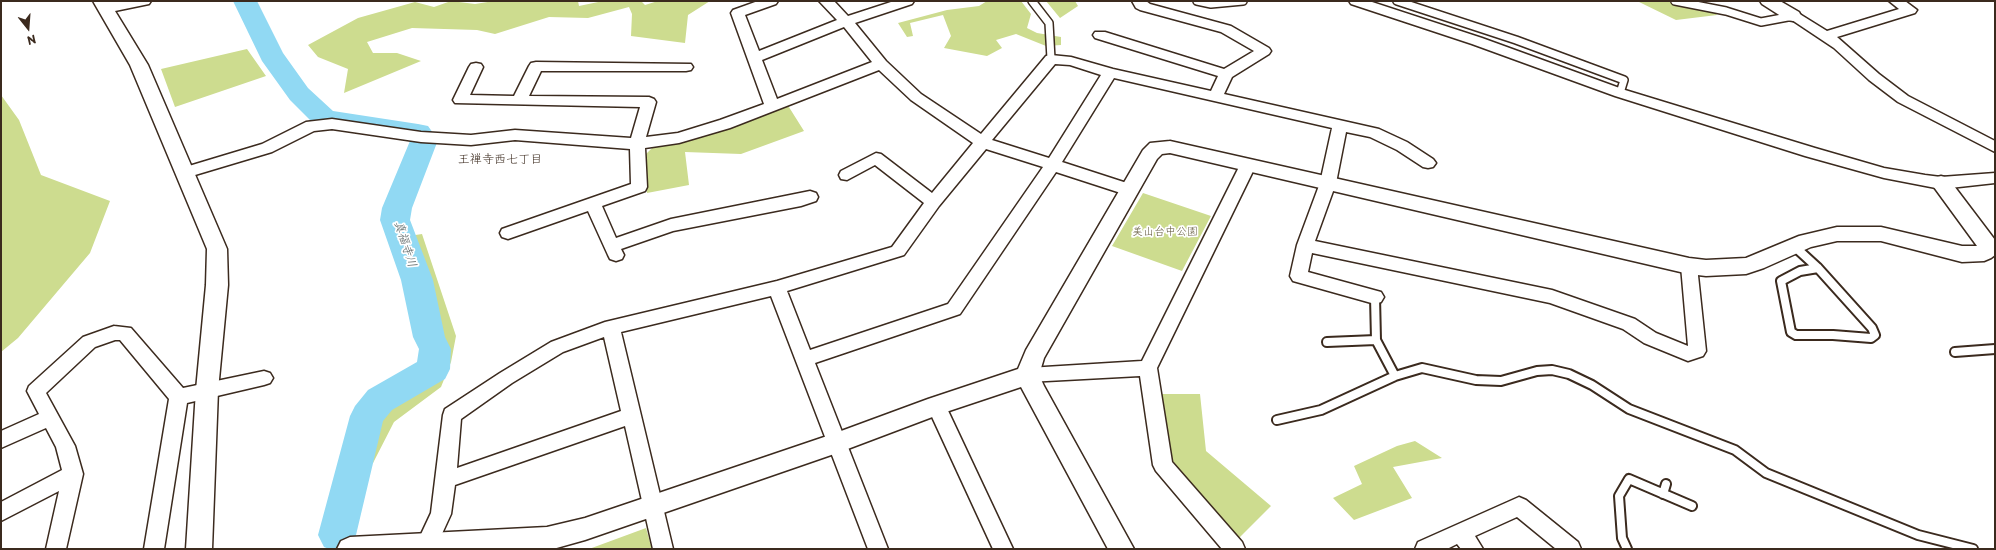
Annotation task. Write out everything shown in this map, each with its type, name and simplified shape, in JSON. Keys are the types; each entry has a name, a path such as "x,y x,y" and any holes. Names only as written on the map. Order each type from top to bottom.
{"street":[{"path":"142,1 103,4 139,65 186,173 217,250 217,285 207,390 199,549"},
{"path":"771,1 738,13 772,105"},
{"path":"826,1 846,21 881,64 916,98 982,142 1130,190"},
{"path":"754,58 846,21 907,1"},
{"path":"1139,1 1141,5 1145,7 1226,29 1264,51 1226,74 1215,97"},
{"path":"1356,1 1477,40 1620,92 1810,152 1884,173 1941,183 1995,178"},
{"path":"1768,1 1826,36 1882,85 1903,99 1995,147"},
{"path":"1826,36 1910,10 1896,1"},
{"path":"1100,35 1226,74"},
{"path":"426,545 440,514 446,480 452,415 506,378 557,347 611,327 778,288 898,251 934,202 1051,59 1071,61 1110,72 1215,97 1374,133 1402,146 1428,163"},
{"path":"186,173 266,148 311,126 332,124 422,136 471,140 515,135 637,144 679,138 725,124 881,64"},
{"path":"519,101 536,66 686,67"},
{"path":"476,67 460,100 649,102 637,144 639,187 508,233"},
{"path":"805,359 954,308 1053,165 1110,72"},
{"path":"1340,126 1328,183 1305,245 1299,276 1375,297"},
{"path":"1121,549 1033,388 1028,375 1034,356 1150,155 1157,148 1170,147 1689,266 1706,268 1738,267 1757,263 1794,246 1837,234 1881,234 1907,239 1962,254 1984,253 1988,249 1988,246 1941,183"},
{"path":"847,175 876,158 934,202"},
{"path":"1235,549 1163,465 1148,368 1248,165"},
{"path":"593,204 614,251 671,225 810,197"},
{"path":"1305,245 1552,297 1629,324 1650,338 1688,354 1697,351 1689,266"},
{"path":"778,288 878,549"},
{"path":"611,327 663,549"},
{"path":"56,549 73,474 65,446 36,391 90,342 114,333 125,333 179,397 154,549"},
{"path":"350,549 547,539 585,529 837,443 936,406 1028,375 1148,368"},
{"path":"179,397 264,378"},
{"path":"936,406 1003,549"},
{"path":"446,480 632,415"},
{"path":"1,440 51,417"},
{"path":"1,512 73,474"},
{"path":"1425,549 1519,506 1571,549"},
{"path":"1461,532 1474,549"}],"lane":[{"path":"1032,1 1049,23 1051,59"},
{"path":"1197,1 1211,4 1243,1"},
{"path":"1397,1 1516,40 1617,77 1624,80 1620,92"},
{"path":"1675,1 1699,8 1726,11 1761,22 1793,16"},
{"path":"1794,246 1818,268 1874,331 1875,335 1871,338 1833,335 1796,335 1791,332 1781,281 1800,271 1818,268"},
{"path":"1375,297 1376,340 1395,376"},
{"path":"1327,342 1376,340"},
{"path":"1955,352 1995,349"},
{"path":"1277,420 1321,410 1395,376 1422,368 1476,380 1501,381 1520,377 1537,371 1552,370 1569,374 1592,385 1629,409 1735,450 1766,473 1918,535 1973,549"},
{"path":"1627,549 1622,538 1620,496 1629,479 1664,489 1692,506"}],"green space":[{"path":"451,1 475,4 494,1 578,1 579,6 603,1 641,1 645,5 658,1 710,1 688,15 685,43 631,36 632,14 629,7 588,18 549,17 495,34 477,30 412,28 367,42 373,53 397,53 421,61 344,93 348,69 318,57 308,45 358,18 415,2 434,7"},
{"path":"987,1 1021,1 1031,14 1027,28 1037,33 1061,37 1061,45 1046,46 1016,34 996,40 1002,48 987,56 944,48 951,36 943,15 910,23 913,36 907,37 898,23 947,10 979,6"},
{"path":"1046,1 1075,1 1078,6 1060,18"},
{"path":"1637,1 1705,1 1717,15 1676,20"},
{"path":"247,49 266,76 175,107 161,69"},
{"path":"1,95 19,120 41,175 110,201 90,253 18,338 1,352"},
{"path":"787,104 804,131 741,154 685,152 689,185 647,193 646,154 653,147 679,142"},
{"name":"美山台中公園","path":"1143,193 1211,216 1182,271 1112,246"},
{"path":"422,234 456,336 451,362 441,387 394,422 373,463 349,474 372,409 408,391 434,372 440,359 409,236"},
{"path":"1161,394 1200,394 1206,451 1271,506 1238,539 1169,471"},
{"path":"1415,441 1442,458 1393,467 1412,498 1354,520 1333,498 1362,484 1354,466 1397,446"},
{"path":"646,528 652,549 589,549"}],"waterway":[{"name":"真福寺川","path":"245,1 271,55 299,94 325,119 418,133 424,140 397,208 395,220 417,280 429,337 435,349 433,369 380,400 367,416 354,473 337,535"}],"district":[{"name":"王禅寺西七丁目","path":"500,160"}]}
